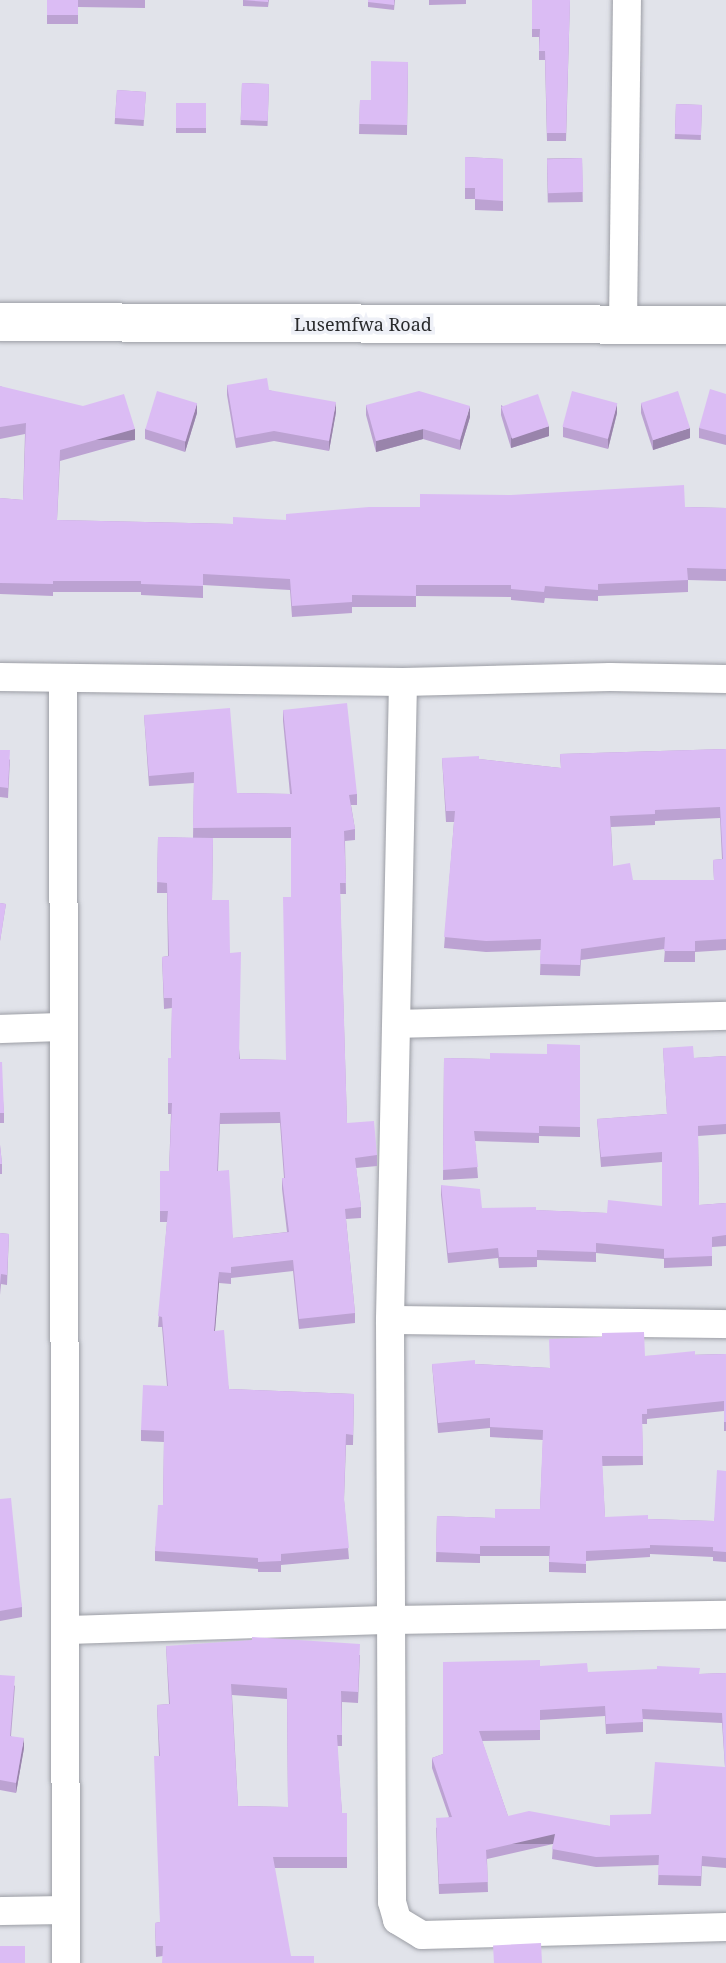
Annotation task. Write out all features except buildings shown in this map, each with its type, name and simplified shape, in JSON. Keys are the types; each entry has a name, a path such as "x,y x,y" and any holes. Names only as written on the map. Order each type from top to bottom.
{"street":[{"path":"623,325 627,0"},
{"name":"Lusemfwa Road","path":"0,322 726,325"},
{"path":"0,677 403,682 610,677 726,679"},
{"path":"63,678 62,1027 68,1630 66,1963"},
{"path":"403,682 390,1320 394,1620 392,1902 397,1920 422,1935 726,1927"},
{"path":"397,1024 726,1016"},
{"path":"0,1029 62,1027"},
{"path":"390,1320 726,1324"},
{"path":"68,1630 394,1620 726,1615"},
{"path":"0,1911 65,1910"}]}
